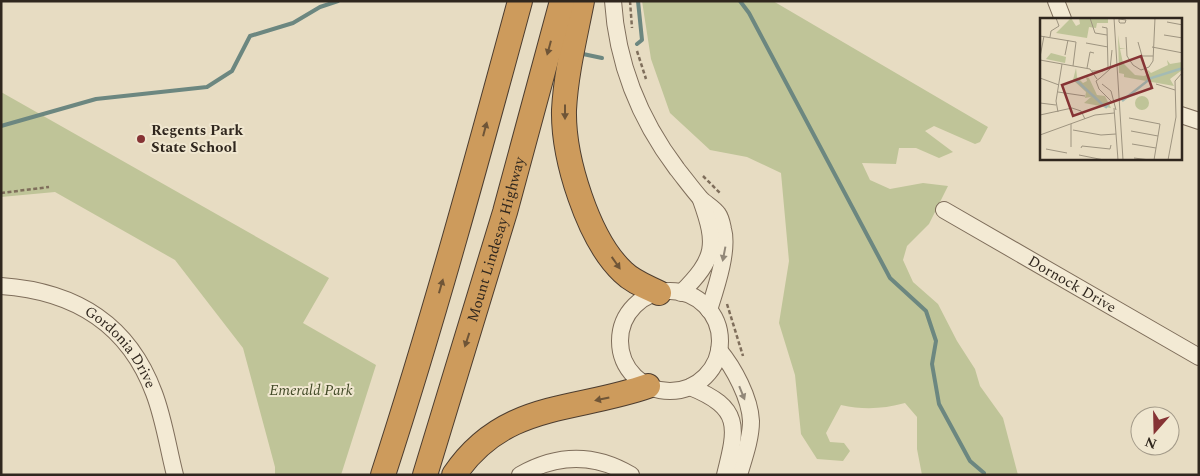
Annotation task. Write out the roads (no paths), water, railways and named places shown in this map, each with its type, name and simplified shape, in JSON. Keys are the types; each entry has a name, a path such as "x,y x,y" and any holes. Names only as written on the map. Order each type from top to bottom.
{"highway":[{"path":"384,475 463,213 520,1"},
{"name":"Mount Lindesay Highway","path":"425,475 505,212 562,1"},
{"path":"582,1 570,59 564,112 569,159 575,183 598,236 622,271 631,279 670,293"},
{"path":"367,475 396,400 418,366"},
{"path":"454,475 472,452 509,424 533,414 622,395 648,386"}],"street":[{"path":"613,1 617,34 630,86 658,143 700,197 718,214 726,242 709,310"},
{"path":"1056,1 1063,18"},
{"path":"1182,115 1199,121"},
{"path":"670,293 703,271 711,245 711,230 700,197"},
{"name":"Dornock Drive","path":"944,210 1199,357"},
{"name":"Gordonia Drive","path":"1,286 40,291 69,299 96,316 120,336 141,364 154,394 175,475"},
{"path":"670,293 696,299 709,310 716,322 720,336 720,350 710,372 690,387 677,391 662,390 648,386 637,378 628,368 622,349 622,328 627,316 636,305 647,297 670,293"},
{"path":"720,350 730,363 749,409 751,421 749,440 739,475"},
{"path":"690,387 716,399 730,416 734,427 733,438 724,475"},
{"path":"520,475 538,465 575,458 608,463 631,475"}],"waterway":[{"path":"1,126 96,99 207,87 232,71 250,36 293,23 320,7 338,1"},
{"path":"637,44 642,40 638,1"},
{"path":"740,1 749,13 890,278 926,311 936,341 932,364 939,404 970,461 984,473"},
{"path":"583,54 602,58"}],"place":[{"name":"Regents Park State School","path":"141,139"}],"park label":[{"name":"Emerald Park","path":"311,390"}]}
